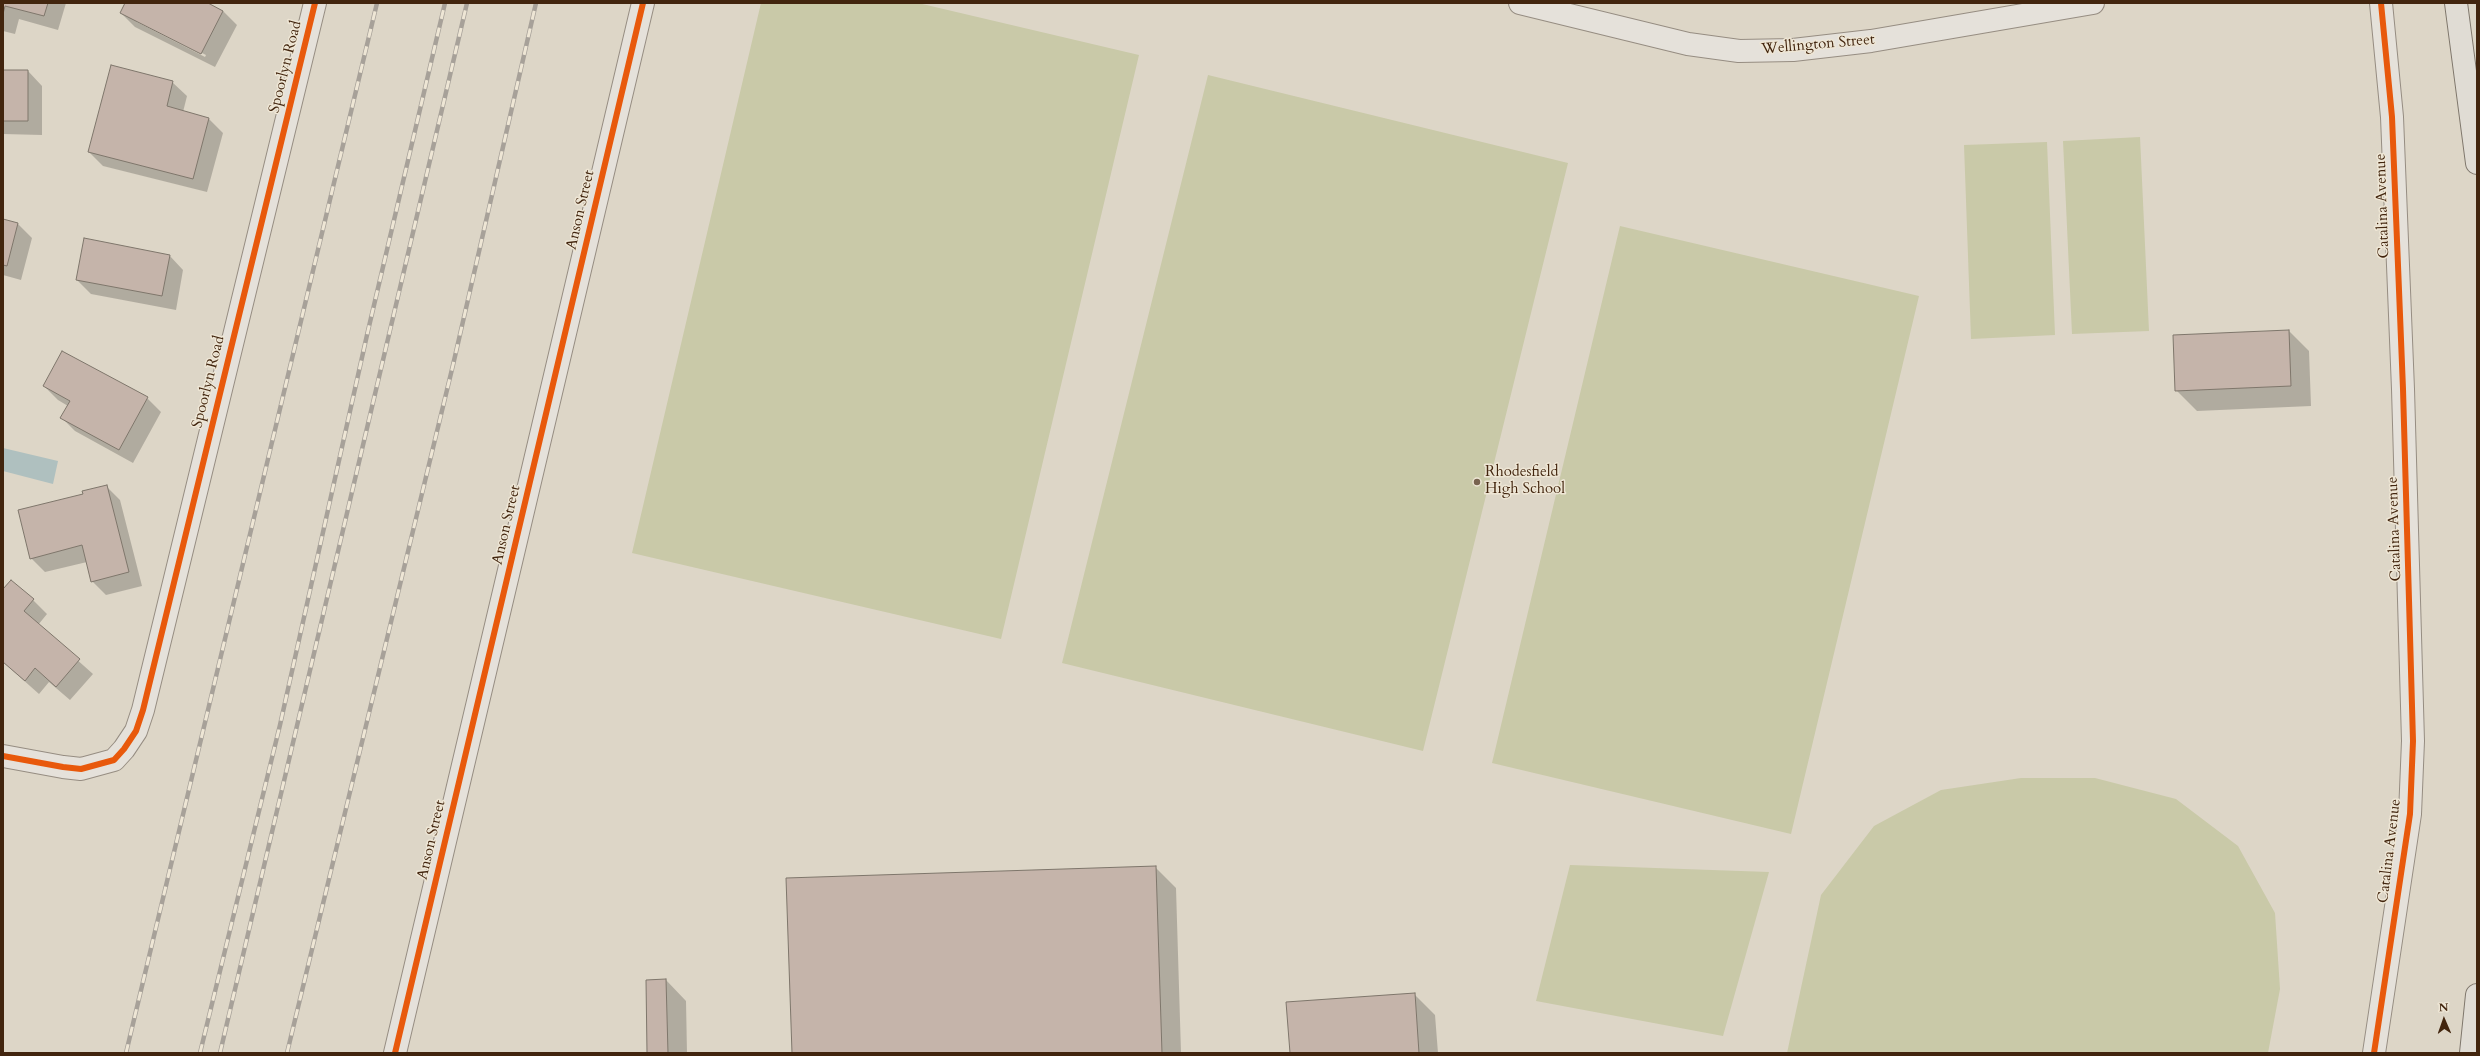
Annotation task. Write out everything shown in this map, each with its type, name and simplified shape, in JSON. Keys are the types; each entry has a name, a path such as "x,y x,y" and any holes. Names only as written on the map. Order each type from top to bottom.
{"main road":[{"path":"2456,3 2477,163"},
{"path":"2471,1053 2477,995"}],"street":[{"name":"Spoorlyn Road","path":"3,756 63,768 81,769 114,760 124,750 136,731 143,710 315,3"},
{"name":"Anson Street","path":"395,1053 643,3"},
{"name":"Wellington Street","path":"1520,3 1688,44 1739,51 1792,50 1871,41 2093,3"},
{"name":"Catalina Avenue","path":"2374,1053 2410,814 2413,741 2403,389 2392,116 2381,3"}],"green space":[{"path":"761,3 918,3 1139,55 1001,639 632,553"},
{"path":"1208,75 1568,163 1423,751 1062,663"},
{"path":"2140,137 2149,331 2072,334 2063,141"},
{"path":"2047,142 2055,335 1971,339 1964,145"},
{"path":"1620,226 1919,296 1791,834 1492,763"},
{"path":"2021,778 2095,778 2176,799 2238,846 2275,913 2280,989 2268,1053 1787,1053 1821,895 1874,826 1941,790"},
{"path":"1570,865 1769,872 1723,1036 1536,1001"}],"shaded area":[{"path":"3,448 58,461 53,484 3,471"}],"building":[{"path":"3,3 48,3 44,16 5,6 3,14"},
{"path":"125,3 208,3 223,11 201,54 120,13"},
{"path":"111,65 173,81 167,106 209,118 193,179 88,152"},
{"path":"3,70 28,70 28,121 3,121"},
{"path":"3,219 18,223 7,266 3,265"},
{"path":"84,238 170,255 162,296 76,280"},
{"path":"2289,330 2291,386 2175,391 2173,335"},
{"path":"62,351 148,397 119,450 60,418 70,401 43,386"},
{"path":"107,485 129,572 91,582 82,545 30,559 18,510 83,494 82,491"},
{"path":"11,580 34,599 24,611 80,659 56,687 35,668 25,681 3,662 3,589"},
{"path":"1156,866 1162,1053 792,1053 786,878"},
{"path":"666,979 668,1053 647,1053 646,980"},
{"path":"1415,993 1419,1053 1290,1053 1286,1002"}],"railway":[{"path":"126,1053 377,3"},
{"path":"200,1053 280,725 367,335 445,3"},
{"path":"220,1053 467,3"},
{"path":"287,1053 453,365 536,3"}],"cycle path":[{"path":"3,756 81,769 114,760 124,749 136,731 143,710 315,3"},
{"path":"395,1053 643,3"},
{"path":"2374,1053 2410,814 2413,741 2403,389 2392,117 2381,3"}],"place":[{"name":"Rhodesfield High School","path":"1477,482"}]}
